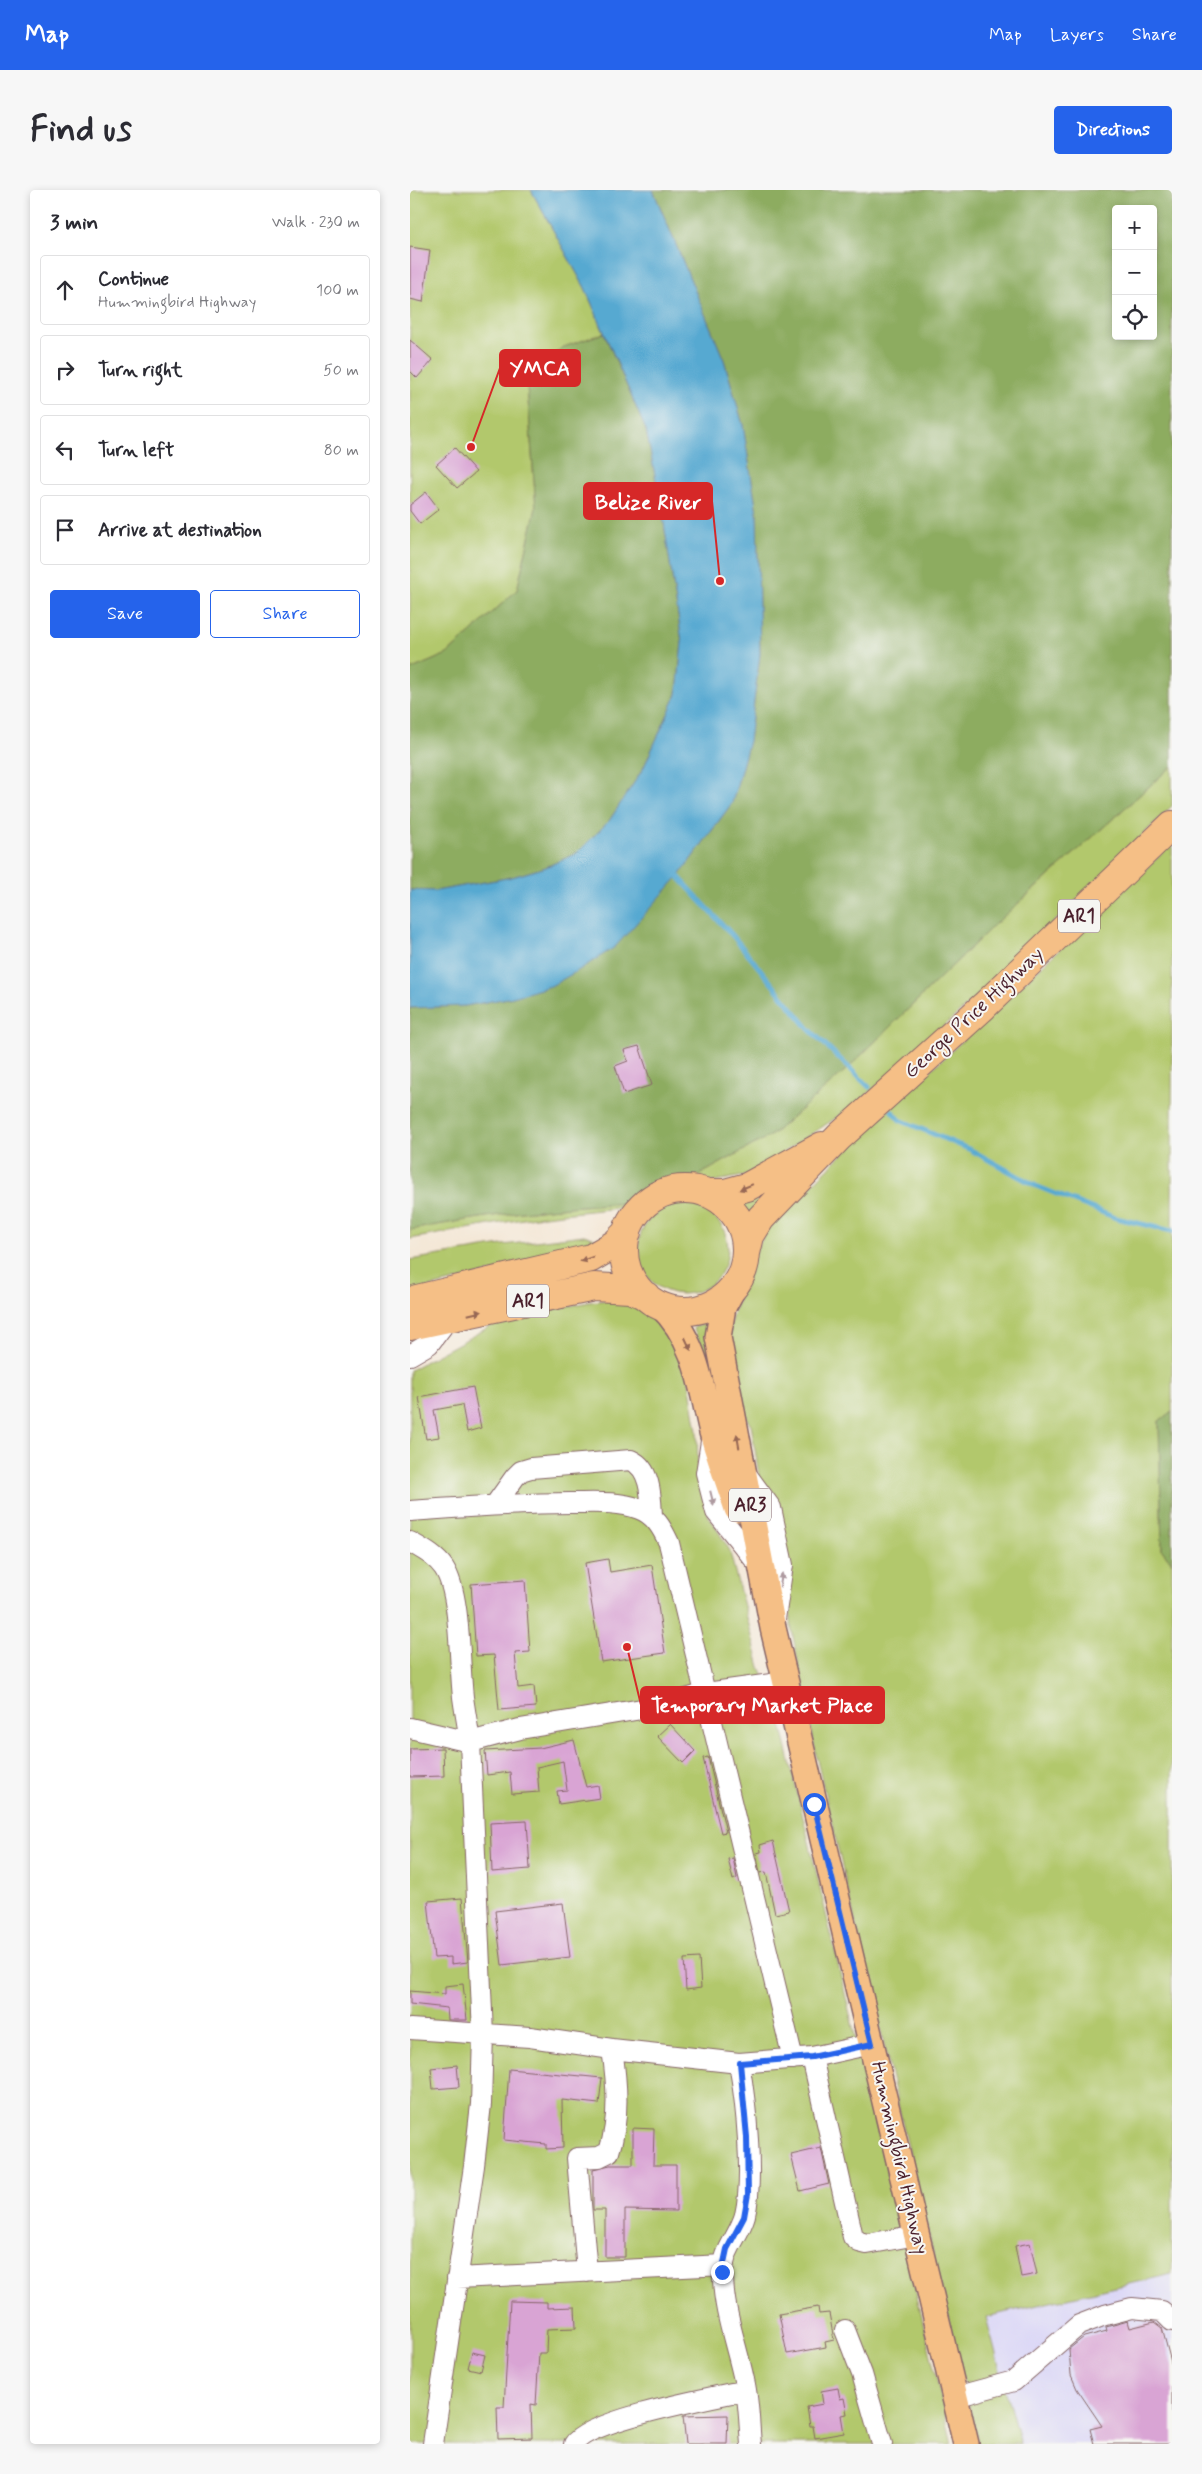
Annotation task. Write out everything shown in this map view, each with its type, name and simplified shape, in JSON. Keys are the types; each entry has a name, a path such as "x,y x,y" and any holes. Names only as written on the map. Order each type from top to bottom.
{"highway":[{"name":"George Price Highway","path":"746,1253 750,1236 761,1218 839,1137 984,1006 1172,825"},
{"name":"George Price Highway","path":"706,1193 725,1193 748,1187 781,1167 839,1137"},
{"path":"683,1189 706,1193 722,1202 736,1216 744,1233 746,1253 743,1268 734,1286 720,1300 701,1308 680,1310 653,1301 636,1285 628,1272 624,1252 627,1232 643,1206 661,1194 683,1189"},
{"name":"AR1","path":"410,1303 417,1299 591,1258 615,1244 627,1232"},
{"name":"AR1","path":"410,1326 594,1287 630,1289 653,1301"}],"main road":[{"name":"Hummingbird Highway","path":"734,1286 723,1307 718,1337 771,1619 966,2444"},
{"name":"Hummingbird Highway","path":"653,1301 676,1323 693,1354 712,1433 754,1560 771,1619"}],"street":[{"path":"410,1355 429,1344 448,1319"},
{"path":"495,1505 521,1471 531,1468 631,1460 640,1464 645,1475 651,1497 652,1516"},
{"path":"410,1511 495,1505 605,1503 640,1510 652,1516 661,1527 669,1543 706,1694 802,2058 853,2237 859,2242 867,2244 918,2235"},
{"path":"410,1542 426,1551 443,1567 450,1582 454,1599 463,1697 470,1742 483,2034 481,2104 474,2166 433,2444"},
{"path":"410,1728 470,1742 520,1729 666,1705 706,1694 785,1682"},
{"path":"410,2029 530,2037 612,2049 740,2063 802,2058 872,2044"},
{"path":"587,2272 578,2158 599,2157 609,2152 615,2133 617,2079 612,2049"},
{"path":"740,2063 747,2137 748,2194 744,2217 727,2249 723,2291 746,2390 751,2444"},
{"path":"457,2278 724,2265"},
{"path":"955,2397 1014,2382 1079,2325 1105,2315 1132,2308 1162,2311 1172,2321"},
{"path":"845,2330 862,2374 882,2444"},
{"path":"574,2444 577,2438 597,2427 746,2390"}],"shaded area":[{"path":"1172,2274 1172,2444 1020,2444 985,2317"}],"green space":[{"path":"410,190 531,190 585,288 604,333 561,348 527,386 536,508 517,590 447,654 410,670"},
{"path":"653,190 1172,190 1172,766 995,924 848,1068 773,1134 692,1179 665,1179 650,1185 629,1203 519,1212 410,1230 410,1008 465,1006 513,997 678,877 732,803 749,741 760,654 757,513 743,425 724,360"},
{"path":"604,333 646,430 662,510 682,642 677,694 643,769 609,821 577,853 546,867 512,877 436,891 410,890 410,670 447,654 517,590 536,508 527,386 561,348"},
{"path":"1172,766 1172,806 990,985 854,1106 749,1175 710,1182 692,1179 773,1134 848,1068 995,924"},
{"path":"1172,844 1172,1411 1159,1421 1162,1550 1172,1563 1172,2274 986,2317 1020,2444 978,2444 818,1764 790,1621 788,1565 760,1482 751,1424 745,1414 729,1338 732,1316 754,1255 767,1229 862,1135"},
{"path":"784,1179 749,1215 738,1203"},
{"path":"629,1203 626,1207 535,1217 410,1239 410,1230 465,1220 546,1209"},
{"path":"674,1204 692,1204 708,1211 721,1224 728,1240 728,1258 721,1274 708,1287 692,1294 674,1294 658,1287 645,1274 638,1258 638,1240 645,1224 658,1211"},
{"path":"584,1235 599,1240 585,1249 410,1292 410,1260 495,1246"},
{"path":"608,1300 634,1304 659,1320 678,1346 686,1363 697,1431 698,1470 708,1515 729,1549 760,1667 776,1703 952,2444 410,2444 410,1370 502,1320 589,1302"},
{"path":"710,1321 716,1384 713,1385 707,1358 693,1328"},
{"path":"1172,1411 1172,1563 1162,1550 1159,1421"}],"water":[{"path":"531,190 653,190 724,360 743,425 757,513 760,654 749,741 732,803 678,877 615,947 551,986 513,997 465,1006 410,1008 410,890 436,891 512,877 546,867 577,853 609,821 643,769 677,694 682,642 662,510 646,430 585,288"}],"building":[{"path":"410,247 430,250 423,302 410,299"},
{"path":"410,340 433,360 417,378 410,371"},
{"path":"455,448 476,472 457,488 436,465"},
{"path":"426,492 439,509 420,524 410,511 410,505"},
{"path":"639,1046 652,1085 624,1094 615,1066 628,1061 624,1050"},
{"path":"473,1387 481,1428 467,1432 462,1405 434,1410 439,1437 426,1439 419,1397"},
{"path":"608,1559 610,1572 652,1565 665,1653 601,1662 585,1563"},
{"path":"525,1580 530,1652 515,1653 518,1688 534,1686 536,1707 499,1710 494,1655 476,1656 471,1584"},
{"path":"670,1724 695,1751 683,1763 657,1736"},
{"path":"574,1740 586,1787 598,1785 600,1798 559,1804 557,1791 567,1790 563,1761 537,1767 539,1792 512,1794 510,1772 487,1775 485,1751 540,1748"},
{"path":"443,1748 444,1776 410,1777 410,1749"},
{"path":"708,1757 726,1832 721,1833 703,1758"},
{"path":"527,1821 530,1869 492,1872 490,1823"},
{"path":"773,1841 789,1911 775,1914 766,1872 760,1873 756,1853 761,1852 760,1845"},
{"path":"733,1858 737,1878 733,1880 728,1859"},
{"path":"462,1898 468,1962 451,1964 451,1957 434,1958 428,1901"},
{"path":"563,1903 570,1957 502,1965 495,1911"},
{"path":"699,1958 701,1988 686,1990 684,1959"},
{"path":"463,1984 467,2020 448,2020 447,2008 410,2004 410,1991 445,1994 445,1986"},
{"path":"457,2065 459,2087 433,2089 431,2068"},
{"path":"509,2069 602,2078 599,2104 562,2100 563,2148 546,2149 546,2144 504,2140"},
{"path":"633,2128 654,2129 653,2165 676,2165 676,2211 625,2210 625,2257 605,2257 605,2210 593,2210 593,2169 610,2165 633,2165"},
{"path":"821,2148 829,2184 800,2191 791,2155"},
{"path":"1030,2243 1037,2274 1021,2277 1015,2246"},
{"path":"510,2301 547,2302 547,2308 575,2307 576,2328 547,2329 546,2353 539,2353 536,2405 531,2404 532,2438 498,2439 497,2407 504,2407"},
{"path":"818,2307 819,2314 829,2313 834,2340 825,2342 826,2347 787,2354 779,2314"},
{"path":"1128,2321 1130,2328 1154,2322 1162,2328 1172,2366 1172,2444 1094,2444 1090,2429 1102,2426 1077,2389 1071,2375 1069,2349 1084,2337 1107,2331 1106,2327"},
{"path":"472,2352 485,2355 481,2371 468,2368"},
{"path":"838,2388 840,2399 844,2398 847,2414 841,2415 844,2433 815,2438 813,2426 810,2426 807,2407 823,2404 821,2391"},
{"path":"728,2415 727,2444 686,2444 683,2416"}],"waterway":[{"path":"675,873 733,936 809,1029 869,1087"},
{"path":"892,1111 900,1120 971,1150 1036,1186 1116,1218 1172,1231"}],"place":[{"name":"YMCA","path":"471,447"},
{"name":"Belize River","path":"720,581"},
{"name":"Temporary Market Place","path":"627,1647"}],"route":[{"path":"722,2272 727,2249 744,2217 748,2194 747,2137 740,2063 812,2057 872,2044 814,1804"}]}
